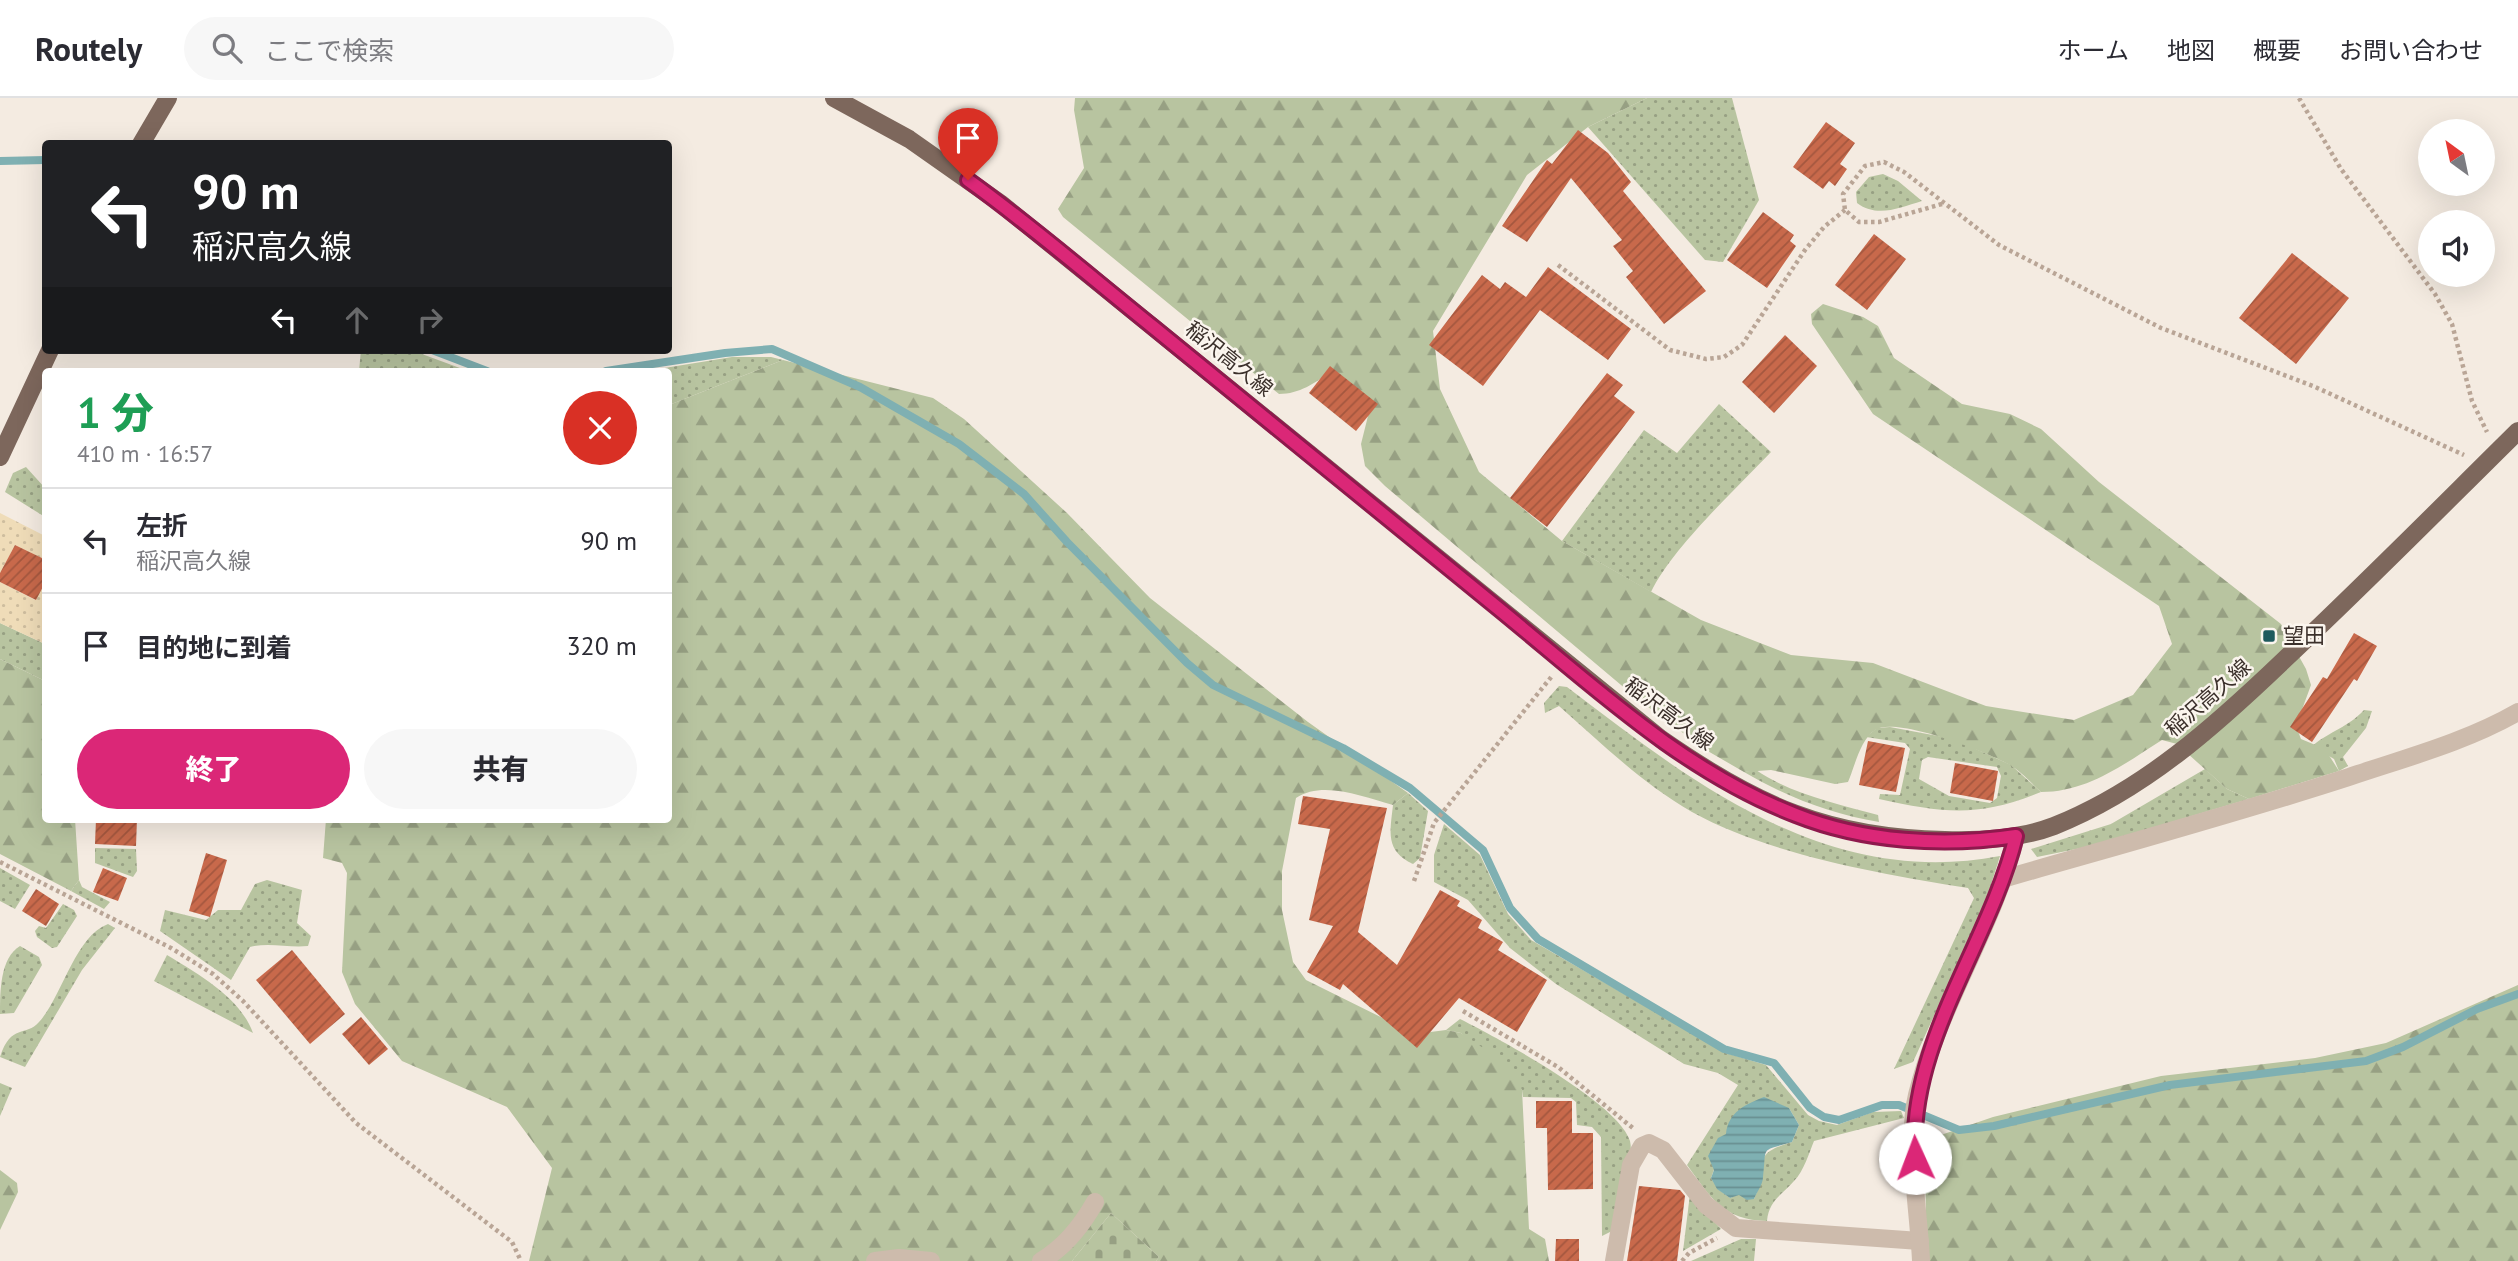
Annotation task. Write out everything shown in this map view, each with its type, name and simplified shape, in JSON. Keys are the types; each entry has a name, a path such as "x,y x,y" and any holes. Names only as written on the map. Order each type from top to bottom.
{"main road":[{"path":"143,140 168,98"},
{"name":"稲沢高久線","path":"834,98 909,139 1000,203 1564,662 1703,768 1746,793 1797,816 1853,833 1908,840 1958,841 2016,836 2052,826 2096,806 2159,769 2230,714 2358,593 2518,430"},
{"path":"0,457 48,354"}],"street":[{"path":"2006,878 2270,802 2416,754 2498,723 2518,712"},
{"path":"1921,1261 1914,1131 1916,1097 1939,1027 2006,878 2016,836"},
{"path":"1614,1261 1631,1165 1642,1146 1649,1143 1663,1150 1706,1205 1736,1228 1920,1241"},
{"path":"1041,1261 1059,1251 1083,1223 1094,1202"},
{"path":"875,1261 899,1258 930,1261"}],"path":[{"path":"2299,98 2341,169 2435,295 2452,324 2472,401 2497,452"},
{"path":"1942,204 1879,222 1858,222 1845,210 1843,194 1865,166 1884,162 1904,172 1942,204 1999,245 2161,328 2369,410 2483,466"},
{"path":"1558,265 1670,350 1706,359 1724,357 1742,345 1805,250 1824,227 1845,210"},
{"path":"1414,881 1434,823 1564,662"},
{"path":"0,862 171,947 213,974 243,1001 356,1123 512,1242 521,1261"},
{"path":"1462,1011 1558,1067 1649,1143"},
{"path":"1682,1261 1689,1253 1736,1228"}],"green space":[{"path":"1075,98 1647,98 1588,127 1527,175 1433,331 1440,389 1479,472 1562,541 1701,620 1791,655 1873,663 1986,706 2074,720 2133,695 2172,644 2159,606 1873,414 1812,324 1811,314 1823,304 1863,317 1878,326 1894,358 1962,404 2010,414 2041,429 2099,482 2281,624 2306,669 2311,685 2296,726 2301,739 2325,749 2339,771 2249,799 2227,789 2177,744 2162,740 2090,782 2058,791 2041,792 2012,767 1981,752 1921,731 1886,727 1875,730 1865,740 1848,782 1835,784 1771,770 1744,772 1706,750 1640,701 1385,486 1365,466 1361,444 1371,404 1331,372 1300,390 1279,394 1063,217 1058,209 1084,168 1074,110"},
{"path":"1647,98 1732,98 1759,200 1723,262 1705,260 1588,127"},
{"path":"1883,174 1898,181 1922,201 1880,211 1857,203 1856,192 1869,177"},
{"path":"361,354 422,354 460,368 359,368"},
{"path":"732,357 771,357 783,360 672,404 672,368 664,368"},
{"path":"783,360 933,398 964,419 1067,513 1150,598 1308,722 1408,793 1393,805 1331,790 1318,790 1296,798 1282,871 1282,910 1293,962 1306,980 1415,1034 1446,1030 1461,1033 1514,1069 1522,1090 1529,1229 1545,1239 1549,1261 1156,1261 1159,1257 1111,1213 1072,1261 529,1261 552,1168 507,1107 402,1061 355,1004 342,972 347,873 342,863 323,858 326,823 672,823 672,404"},
{"path":"1719,404 1771,452 1689,538 1651,592 1562,541 1644,430 1677,453"},
{"path":"26,467 42,485 42,515 5,492 13,473"},
{"path":"0,623 42,643 42,680 0,659"},
{"path":"0,659 42,680 42,823 75,823 79,880 71,891 0,854"},
{"path":"1559,686 1567,687 1664,759 1714,792 1767,820 1821,843 1878,857 1937,862 2000,856 1985,904 1913,1062 1894,1069 1974,898 1968,888 1827,861 1756,840 1692,812 1639,776 1559,706 1545,713 1544,703"},
{"path":"2364,710 2372,711 2366,728 2343,757 2348,766 2339,771 2334,759 2312,746 2352,721"},
{"path":"1890,727 1954,739 2011,765 2041,792 1998,806 1961,810 1942,810 1879,799 1880,794 1900,795 1910,749 1905,743 1866,737 1877,728","holes":["1928,757 1997,767 2001,776 1997,798 1990,803 1949,796 1919,779 1922,760"]},
{"path":"2205,769 2227,789 2249,799 2091,846 2037,857 2031,849 2111,824"},
{"path":"1756,770 1799,792 1878,815 1879,822 1810,803 1744,772"},
{"path":"1408,793 1428,811 1420,858 1413,864 1398,853 1391,840 1393,805"},
{"path":"1444,824 1480,855 1508,914 1531,940 1726,1053 1766,1065 1808,1115 1837,1125 1873,1112 1901,1111 1904,1118 1814,1141 1801,1172 1773,1203 1767,1221 1752,1220 1729,1212 1711,1197 1687,1165 1738,1085 1718,1073 1684,1064 1556,984 1510,948 1468,900 1434,882 1434,855","holes":["1789,1108 1799,1125 1792,1142 1765,1156 1754,1199 1739,1194 1730,1198 1718,1189 1711,1178 1726,1135"]},
{"path":"95,848 136,849 137,871 133,877 95,863"},
{"path":"0,868 30,885 15,909 0,901"},
{"path":"79,880 82,887 110,902 104,909 71,891"},
{"path":"267,880 302,890 297,923 311,936 308,946 250,947 231,980 160,931 165,910 206,920 218,910 241,910 255,884"},
{"path":"63,904 74,910 77,916 57,947 52,948 37,937 35,931 39,926 46,928"},
{"path":"108,924 115,928 82,970 25,1067 0,1057 9,1039 39,1022 87,941"},
{"path":"20,946 39,957 42,965 14,1013 0,1014 5,967 13,951"},
{"path":"167,955 217,988 238,1008 253,1033 154,981"},
{"path":"2518,985 2518,1261 1913,1261 1926,1219 1925,1150 1938,1136 1993,1117 2161,1076 2315,1058 2386,1043"},
{"path":"1460,1019 1554,1072 1604,1108 1621,1126 1630,1141 1631,1150 1625,1185 1612,1231 1602,1236 1601,1137 1592,1127 1577,1125 1576,1102 1571,1098 1523,1097 1522,1090 1461,1033 1446,1030"},
{"path":"0,1083 12,1088 0,1116"},
{"path":"0,1170 17,1183 18,1192 0,1230"},
{"path":"1690,1194 1721,1229 1683,1251"},
{"path":"1111,1213 1159,1257 1156,1261 1072,1261"},
{"path":"1741,1239 1756,1239 1754,1261 1691,1261"}],"sand":[{"path":"0,513 42,534 42,558 15,545 0,573"},
{"path":"0,582 35,600 42,587 42,643 0,623"}],"water":[{"path":"1764,1097 1789,1108 1799,1125 1792,1142 1769,1149 1765,1154 1762,1182 1754,1199 1747,1200 1739,1195 1730,1198 1717,1189 1711,1178 1714,1170 1708,1156 1718,1138 1726,1134 1734,1114"}],"building":[{"path":"1826,122 1855,143 1840,164 1847,169 1835,186 1829,181 1823,189 1793,167"},
{"path":"1578,130 1608,153 1631,182 1623,191 1706,291 1664,324 1626,277 1633,271 1613,246 1622,240 1571,178 1527,242 1502,226 1547,160 1552,164"},
{"path":"1763,212 1794,235 1790,241 1796,246 1767,288 1727,260"},
{"path":"1874,234 1906,259 1867,310 1835,285"},
{"path":"2292,253 2349,298 2296,364 2239,318"},
{"path":"1548,267 1631,329 1608,360 1540,310 1483,386 1429,345 1482,275 1500,289 1505,282 1526,297"},
{"path":"1785,335 1817,366 1774,413 1742,382"},
{"path":"1330,366 1378,404 1356,431 1309,393"},
{"path":"1607,373 1623,385 1614,396 1635,412 1547,527 1510,498"},
{"path":"15,545 42,558 42,589 36,600 0,582 0,573"},
{"path":"2354,633 2377,646 2357,681 2354,679 2312,742 2290,727 2323,677 2327,679"},
{"path":"1868,741 1905,748 1896,792 1859,785"},
{"path":"1955,763 1998,771 1993,801 1950,793"},
{"path":"1303,796 1387,808 1358,932 1397,965 1440,890 1460,901 1457,906 1482,920 1478,928 1503,942 1498,950 1547,980 1517,1032 1459,998 1417,1048 1343,984 1340,990 1307,972 1333,926 1309,920 1330,829 1298,824"},
{"path":"96,823 137,823 136,846 95,844"},
{"path":"206,853 227,860 210,917 189,911"},
{"path":"103,868 127,878 118,901 93,892"},
{"path":"36,889 59,904 46,926 22,911"},
{"path":"292,950 345,1014 310,1044 256,980"},
{"path":"361,1017 388,1049 369,1065 342,1034"},
{"path":"1536,1101 1572,1101 1572,1133 1593,1133 1593,1189 1548,1190 1547,1128 1536,1128"},
{"path":"1639,1186 1680,1190 1685,1196 1677,1261 1627,1261"},
{"path":"1556,1239 1579,1239 1579,1261 1555,1261"}],"waterway":[{"path":"0,161 42,160"},
{"path":"626,368 772,349 860,387 959,444 1024,494 1067,542 1187,663 1213,685 1343,748 1410,788 1483,850 1510,908 1538,939 1724,1049 1774,1063 1810,1108 1824,1117 1839,1120 1882,1105 1899,1105 1959,1130 1994,1126 2170,1085 2366,1061 2403,1047 2477,1009 2518,994"},
{"path":"442,354 479,368"}],"place":[{"name":"望田","path":"2269,636"}],"route":[{"path":"968,180 1060,251 1568,666 1661,739 1703,768 1746,793 1797,816 1853,833 1908,840 1958,841 2016,836 2006,878 1939,1027 1916,1097 1915,1158"}]}
